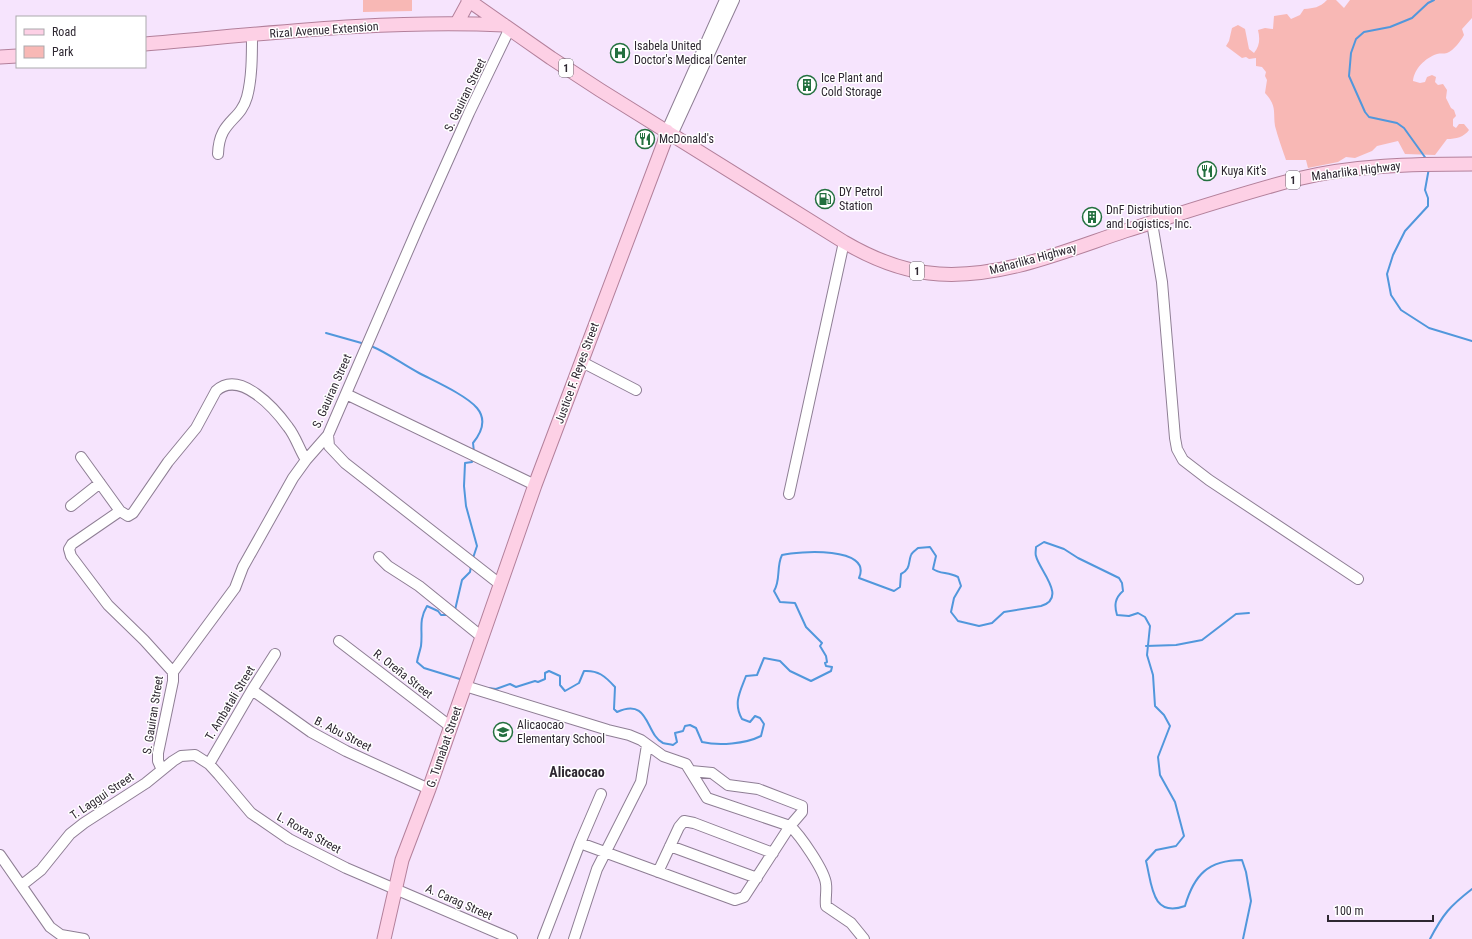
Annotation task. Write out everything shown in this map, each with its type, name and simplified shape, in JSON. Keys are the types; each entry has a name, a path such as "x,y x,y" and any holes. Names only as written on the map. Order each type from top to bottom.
{"main road":[{"name":"Maharlika Highway","path":"469,0 507,28 668,136 844,242 882,261 912,270 937,274 980,274 1003,270 1054,256 1255,190 1327,172 1401,166 1472,164"},
{"path":"457,23 469,0"},
{"name":"Rizal Avenue Extension","path":"146,44 335,29 457,23 507,28"},
{"path":"0,57 16,56"},
{"name":"Justice F. Reyes Street","path":"493,606 535,485 668,136"},
{"name":"G. Tumabat Street","path":"384,939 394,888 402,860 429,789 493,606"}],"street":[{"path":"668,136 725,0"},
{"path":"668,136 734,0"},
{"name":"S. Gauiran Street","path":"162,770 158,760 158,753 173,681 173,672 235,588 247,561 293,478 306,460 328,435 367,343 382,314 419,225 507,28"},
{"path":"218,154 222,131 241,109 247,97 251,64 252,35"},
{"path":"1152,223 1162,282 1175,438 1179,454 1183,460 1209,480 1358,579"},
{"path":"789,494 844,242"},
{"path":"582,362 636,390"},
{"path":"82,457 120,511 128,516 133,513 168,462 196,428 212,397 221,386 236,384 257,394 288,427 306,460"},
{"path":"346,394 535,485"},
{"path":"328,435 329,446 345,463 501,585"},
{"path":"71,506 100,483"},
{"path":"120,511 72,544 69,549 71,556 108,605 144,640 173,672"},
{"path":"379,557 388,566 419,586 454,613 482,637"},
{"name":"R. Oreña Street","path":"339,641 451,727"},
{"name":"T. Ambatali Street","path":"209,764 252,690 275,654"},
{"path":"466,683 608,730 629,735 647,744 663,756 682,761 691,771 700,790 707,798 790,826 798,833 826,882 826,906 851,923 864,939"},
{"name":"B. Abu Street","path":"252,690 310,732 346,751 429,789"},
{"path":"574,939 597,869 641,782 647,744"},
{"name":"T. Laggui Street","path":"22,885 41,870 54,852 76,829 95,815 113,806 162,770 173,760 188,755 195,756 209,764"},
{"name":"L. Roxas Street","path":"209,764 251,813 276,831 346,868 394,888"},
{"path":"580,843 735,900 744,897 790,826 802,812 802,808 799,803 758,789 728,785 712,774 691,771"},
{"path":"543,939 580,843 601,794"},
{"path":"658,872 681,823 689,822 773,853"},
{"path":"670,846 757,878"},
{"path":"0,855 50,927 61,935 84,939"},
{"name":"A. Carag Street","path":"394,888 512,939"}],"green space":[{"path":"363,0 412,0 412,11 363,12"},
{"path":"1327,0 1336,0 1344,8 1350,0 1472,0 1472,18 1462,29 1464,35 1461,40 1450,52 1437,54 1424,61 1415,72 1413,81 1420,83 1425,82 1427,77 1432,75 1436,77 1435,82 1438,85 1443,84 1447,90 1446,98 1451,108 1454,110 1456,116 1453,119 1453,126 1456,128 1459,124 1464,124 1469,130 1460,137 1447,139 1435,155 1405,154 1398,141 1377,146 1372,151 1355,158 1346,157 1338,162 1308,168 1306,160 1286,160 1275,126 1273,105 1265,93 1267,80 1265,76 1266,72 1262,67 1256,66 1256,58 1242,58 1226,46 1229,41 1232,28 1238,25 1245,29 1249,49 1254,53 1259,42 1258,30 1265,28 1273,29 1274,16 1287,14 1291,19 1300,15 1304,9 1316,7"}],"waterway":[{"path":"1427,160 1404,128 1397,123 1369,117 1365,112 1349,76 1351,53 1356,39 1364,32 1390,27 1412,18 1428,3 1434,0"},
{"path":"1429,168 1425,190 1428,198 1428,206 1405,231 1393,255 1387,274 1391,295 1401,310 1429,328 1472,341"},
{"path":"326,333 365,344"},
{"path":"371,346 458,393 477,408 483,421 479,435 473,443 474,452"},
{"path":"473,458 472,462 465,463 464,486 466,506 477,546 473,558"},
{"path":"488,688 496,689 510,684 516,687 535,681 538,682 545,679 545,673 549,671 560,676 560,685 565,691 579,683 584,671 589,671 604,677 615,687 614,709 617,712 628,709 636,709 646,718 657,738 663,743 673,745 677,742 675,733 683,731 685,726 690,725 696,728 702,742 724,744 755,739 761,736 764,724 760,718 755,716 750,722 742,719 738,708 738,698 746,676 757,675 764,658 780,661 790,671 811,681 831,671 832,667 826,666 826,656 820,646 822,643 806,627 795,603 780,602 774,591 782,555 817,552 845,556 855,560 860,568 859,578 894,591 900,587 901,574 908,568 912,553 918,548 930,547 936,556 933,569 938,572 951,574 958,577 961,586 954,598 951,612 958,621 979,626 992,623 1004,612 1041,606 1049,602 1052,597 1052,590 1050,583 1038,562 1036,554 1036,547 1044,542 1064,549 1078,558 1119,578 1122,583 1123,591 1118,596 1116,602 1117,615 1129,616 1138,613 1145,617 1150,626 1147,655 1153,675 1155,706 1164,715 1170,726 1158,757 1160,775 1175,802 1184,836 1176,846 1156,850 1146,861 1155,897 1159,903 1165,907 1174,908 1185,906 1193,886 1204,871 1211,866 1220,863 1242,860 1246,872 1251,901 1243,939"},
{"path":"455,610 462,580 470,572 471,566"},
{"path":"449,615 441,615 438,611 427,606 424,611 422,621 421,646 417,662 424,668 463,680"},
{"path":"1146,646 1176,645 1202,640 1236,614 1249,613"},
{"path":"1430,939 1448,911 1458,900 1472,889"}],"place":[{"name":"Isabela United Doctor's Medical Center","path":"620,53"},
{"name":"Ice Plant and Cold Storage","path":"807,85"},
{"name":"McDonald's","path":"645,139"},
{"name":"Kuya Kit's","path":"1207,171"},
{"name":"DY Petrol Station","path":"825,199"},
{"name":"DnF Distribution and Logistics, Inc.","path":"1092,217"},
{"name":"Alicaocao Elementary School","path":"503,732"}],"district":[{"name":"Alicaocao","path":"577,772"}]}
